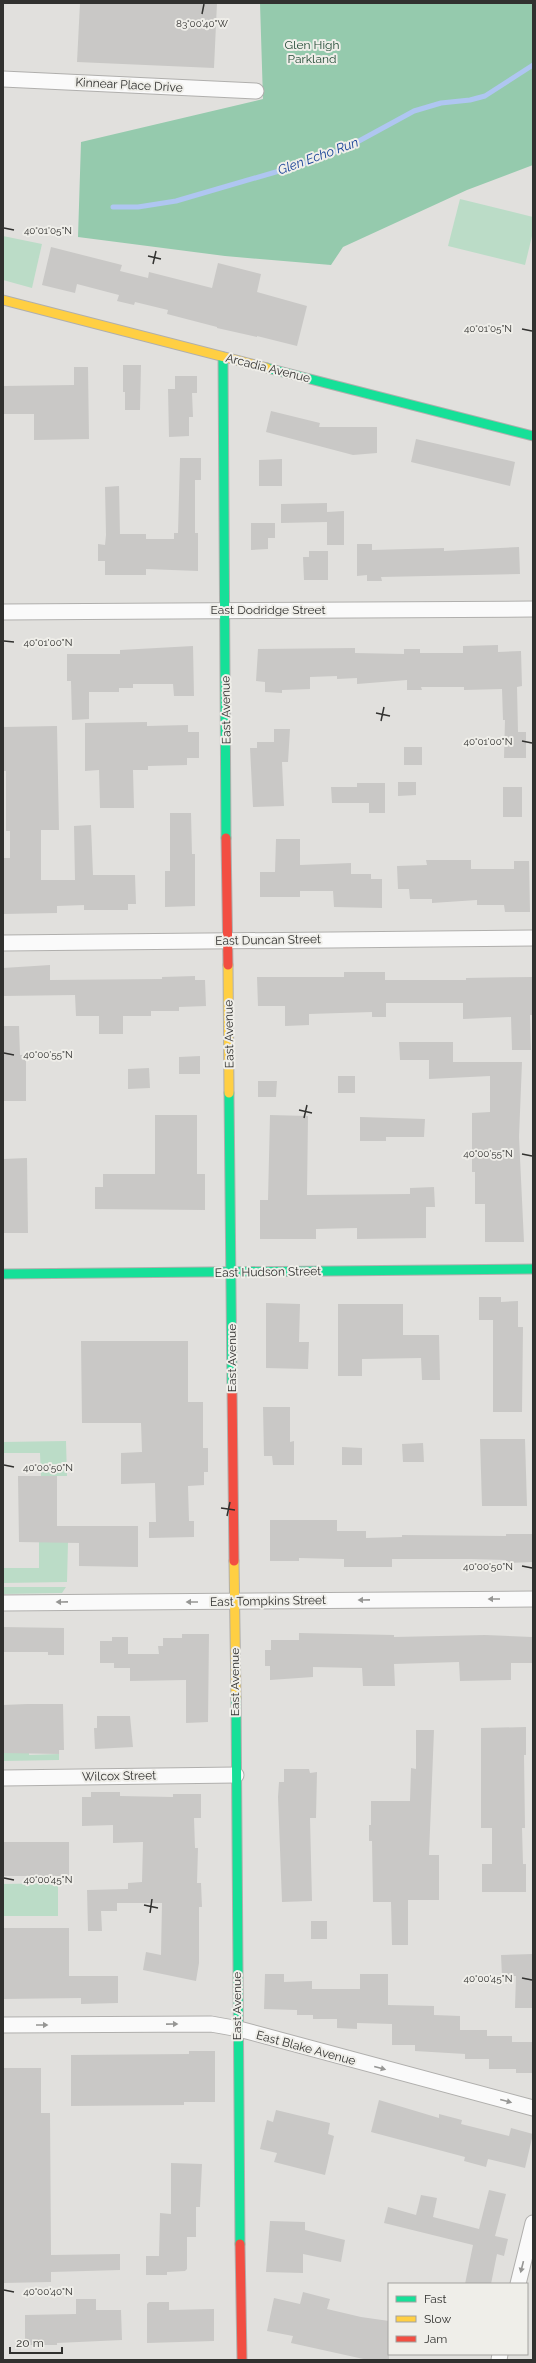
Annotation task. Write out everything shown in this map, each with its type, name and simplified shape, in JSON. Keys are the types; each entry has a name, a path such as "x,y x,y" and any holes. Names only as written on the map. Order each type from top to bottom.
{"street":[{"name":"Kinnear Place Drive","path":"3,79 256,92"},
{"name":"Arcadia Avenue","path":"3,300 533,436"},
{"name":"East Avenue","path":"223,357 224,610 239,2029 237,2055 242,2360"},
{"name":"East Dodridge Street","path":"3,612 533,609"},
{"name":"East Duncan Street","path":"3,943 533,938"},
{"name":"East Hudson Street","path":"3,1274 533,1269"},
{"name":"East Tompkins Street","path":"3,1603 533,1599"},
{"name":"Wilcox Street","path":"3,1778 236,1775"},
{"name":"East Blake Avenue","path":"3,2026 211,2024 239,2029 533,2108"},
{"path":"518,2283 533,2223"}],"green space":[{"name":"Glen High Parkland","path":"260,3 533,3 533,165 467,190 343,247 331,265 225,256 78,237 81,142 263,99"},
{"path":"460,199 533,217 533,232 525,265 448,246"},
{"path":"3,236 42,244 32,288 3,280"},
{"path":"66,1441 67,1476 41,1476 40,1453 3,1453 3,1442"},
{"path":"39,1542 68,1542 67,1582 3,1583 3,1568 39,1568"},
{"path":"3,1587 66,1587 62,1593 3,1594"},
{"path":"29,1752 29,1755 59,1754 59,1760 3,1761 3,1753"},
{"path":"58,1883 58,1916 3,1916 3,1884"}],"building":[{"path":"80,3 217,3 214,68 77,62"},
{"path":"51,247 122,265 120,271 148,278 149,272 212,288 218,263 261,274 257,292 307,306 297,346 217,328 167,314 168,310 135,302 134,305 117,301 119,295 77,284 75,293 42,285"},
{"path":"123,365 141,365 140,410 125,410"},
{"path":"74,367 88,367 89,439 34,440 34,414 3,414 3,386 74,385"},
{"path":"175,376 197,376 197,393 192,393 193,417 189,417 189,436 169,437 168,389 175,389"},
{"path":"271,411 320,423 319,427 377,427 377,453 353,455 266,432"},
{"path":"416,439 515,462 510,486 411,462"},
{"path":"180,458 201,458 201,480 195,480 195,533 198,533 198,571 146,569 146,575 105,575 105,561 98,561 98,544 105,545 105,487 119,486 120,534 146,534 146,539 174,539 174,533 178,533"},
{"path":"282,459 282,486 259,486 259,460"},
{"path":"327,503 327,512 344,511 344,545 327,545 327,522 281,523 281,504"},
{"path":"251,523 275,523 275,538 268,538 268,549 251,550"},
{"path":"357,544 372,544 372,550 444,548 444,551 519,547 520,574 381,577 382,581 367,581 367,575 357,576"},
{"path":"309,551 328,551 328,580 304,580 303,557 309,557"},
{"path":"498,645 498,652 521,651 522,686 517,687 518,732 526,732 526,758 504,758 505,720 503,720 502,689 464,690 464,687 421,687 422,690 407,690 407,680 357,684 357,678 337,679 337,676 310,677 310,689 282,690 282,693 265,692 265,682 256,681 258,649 355,648 355,653 404,654 404,649 420,649 420,653 463,653 463,646"},
{"path":"193,646 194,696 174,696 173,684 133,684 133,688 119,688 119,692 89,692 89,719 72,720 71,681 67,681 67,654 120,654 120,650"},
{"path":"147,722 147,726 188,725 188,732 199,732 199,758 187,758 187,765 148,766 148,770 133,770 134,808 100,808 99,770 85,771 85,723"},
{"path":"57,726 59,830 41,830 41,880 75,880 74,826 91,825 93,875 135,875 136,904 128,904 128,910 84,910 84,905 57,906 57,913 3,914 3,858 10,858 10,831 6,831 6,771 3,771 3,727"},
{"path":"274,729 290,729 288,762 282,762 284,806 253,807 250,748 257,748 257,742 274,742"},
{"path":"404,747 422,747 422,765 404,765"},
{"path":"398,782 416,782 416,795 398,796"},
{"path":"357,783 385,783 385,813 369,813 369,803 332,803 331,787 357,787"},
{"path":"503,787 522,787 522,817 503,817"},
{"path":"170,813 191,813 192,854 195,854 195,906 165,907 165,871 170,871"},
{"path":"276,839 300,839 300,865 351,863 351,874 371,874 371,879 382,879 382,908 334,907 333,891 300,891 300,897 260,897 260,872 275,872"},
{"path":"426,860 471,860 471,869 514,869 514,861 529,861 530,912 505,912 504,905 477,905 477,900 432,903 432,899 410,899 409,889 398,889 397,866 427,865"},
{"path":"50,965 50,980 162,979 162,977 195,976 195,980 205,980 206,1006 179,1007 179,1011 151,1011 151,1016 123,1016 123,1034 99,1034 99,1016 76,1016 75,995 3,996 3,968"},
{"path":"344,972 385,972 385,980 466,980 466,978 533,977 533,1015 530,1015 531,1050 512,1050 511,1017 463,1019 463,1003 386,1003 386,1017 372,1017 372,1012 309,1014 309,1025 285,1026 285,1006 258,1006 257,977 344,977"},
{"path":"3,1026 19,1026 20,1055 26,1055 26,1101 3,1101"},
{"path":"399,1042 453,1042 453,1062 522,1062 519,1137 524,1242 485,1242 485,1204 475,1204 475,1172 472,1172 472,1113 490,1112 490,1076 429,1079 429,1060 400,1060"},
{"path":"200,1056 200,1074 179,1074 179,1057"},
{"path":"149,1068 150,1088 128,1089 128,1069"},
{"path":"338,1076 355,1076 355,1093 338,1093"},
{"path":"258,1081 277,1081 276,1097 258,1097"},
{"path":"155,1115 197,1115 197,1174 205,1174 205,1210 95,1209 95,1187 103,1187 103,1174 155,1174"},
{"path":"270,1115 308,1116 307,1195 410,1194 410,1188 434,1187 435,1207 426,1207 426,1238 357,1239 357,1228 316,1229 316,1239 260,1239 260,1200 268,1200"},
{"path":"360,1117 425,1119 424,1137 386,1137 386,1141 360,1141"},
{"path":"27,1158 28,1233 3,1233 3,1159"},
{"path":"479,1297 501,1297 501,1302 518,1301 518,1327 523,1327 522,1412 493,1412 493,1320 479,1320"},
{"path":"266,1303 300,1304 299,1342 309,1342 308,1369 266,1368"},
{"path":"338,1304 403,1304 403,1335 439,1335 440,1380 422,1380 421,1358 362,1359 362,1376 338,1376"},
{"path":"81,1341 188,1341 188,1402 203,1402 203,1448 208,1448 208,1472 204,1472 204,1485 188,1486 189,1521 194,1521 194,1537 149,1538 149,1522 156,1522 155,1483 121,1484 121,1453 142,1452 141,1423 82,1423"},
{"path":"263,1407 290,1407 290,1442 294,1441 294,1465 273,1465 272,1456 264,1456"},
{"path":"480,1439 525,1439 527,1506 482,1506"},
{"path":"423,1443 424,1462 403,1462 402,1444"},
{"path":"342,1447 362,1448 362,1465 342,1465"},
{"path":"18,1476 57,1476 57,1526 138,1526 138,1567 79,1566 79,1543 19,1542"},
{"path":"270,1520 337,1520 337,1531 366,1531 366,1538 402,1537 402,1535 506,1536 506,1534 533,1534 533,1562 506,1563 506,1560 471,1559 392,1559 392,1567 344,1567 344,1559 299,1558 299,1561 270,1561"},
{"path":"3,1627 64,1628 64,1655 48,1655 48,1652 3,1652"},
{"path":"299,1633 394,1635 394,1637 485,1635 532,1637 532,1663 511,1663 511,1680 460,1681 459,1662 394,1664 395,1686 363,1686 362,1668 313,1667 313,1677 270,1680 270,1666 265,1666 265,1650 271,1650 271,1640 299,1640"},
{"path":"182,1634 209,1634 208,1722 186,1723 186,1680 130,1681 130,1668 114,1668 114,1663 100,1663 100,1641 112,1641 112,1637 128,1637 128,1654 159,1654 158,1646 163,1646 163,1638 182,1638"},
{"path":"63,1704 64,1750 59,1750 59,1754 3,1753 3,1705"},
{"path":"97,1716 130,1716 133,1747 95,1749 94,1728 97,1728"},
{"path":"526,1727 526,1755 524,1755 525,1828 522,1828 523,1864 526,1864 526,1892 482,1892 482,1864 492,1864 492,1828 481,1828 481,1728"},
{"path":"416,1730 434,1730 429,1855 439,1855 439,1900 408,1900 408,1945 392,1945 391,1902 373,1902 372,1841 369,1841 371,1801 410,1801 411,1768 416,1769"},
{"path":"284,1769 309,1769 310,1773 317,1772 316,1818 310,1818 312,1901 282,1902 278,1797 279,1782 284,1782"},
{"path":"91,1792 120,1792 120,1796 173,1797 173,1794 201,1794 201,1818 194,1818 195,1848 198,1848 197,1883 201,1883 202,1907 199,1907 199,1963 196,1981 143,1970 146,1952 161,1955 162,1903 117,1903 117,1911 101,1911 102,1931 88,1931 87,1890 128,1889 128,1883 142,1882 143,1842 113,1843 113,1825 82,1826 82,1797 91,1797"},
{"path":"3,1842 69,1842 69,1876 3,1876"},
{"path":"311,1921 327,1921 327,1939 311,1939"},
{"path":"3,1928 69,1928 69,1976 118,1976 118,2003 81,2004 81,1998 3,1999"},
{"path":"533,1954 533,2008 515,2008 516,1976 502,1976 501,1955"},
{"path":"265,1974 284,1974 284,1982 312,1981 312,1989 360,1989 360,1974 388,1974 388,2005 434,2006 434,2015 460,2016 460,2030 487,2030 487,2036 512,2036 512,2042 533,2042 533,2073 516,2073 516,2069 489,2069 489,2059 465,2059 465,2054 415,2051 415,2045 392,2045 392,2024 357,2023 357,2029 337,2028 337,2019 313,2019 313,2015 297,2015 297,2010 264,2009"},
{"path":"189,2051 215,2051 215,2102 184,2102 184,2105 71,2106 71,2055 189,2054"},
{"path":"4,2068 41,2068 41,2113 50,2113 51,2255 120,2254 120,2270 51,2272 51,2282 3,2283"},
{"path":"379,2100 439,2118 439,2114 462,2120 461,2124 509,2136 511,2128 533,2134 525,2168 488,2159 486,2167 464,2161 465,2157 371,2132"},
{"path":"276,2110 330,2123 328,2134 334,2136 325,2175 274,2162 277,2153 260,2149 267,2120 273,2122"},
{"path":"171,2163 202,2164 200,2207 196,2207 196,2237 187,2237 187,2269 185,2271 167,2272 167,2275 146,2275 146,2256 159,2256 160,2213 171,2214"},
{"path":"489,2190 506,2194 495,2236 508,2239 504,2256 497,2254 491,2283 465,2283 473,2245 384,2223 388,2207 416,2215 421,2195 437,2198 433,2217 479,2229"},
{"path":"270,2221 305,2222 305,2230 345,2240 341,2262 303,2254 303,2273 266,2272"},
{"path":"303,2292 330,2299 327,2309 361,2317 388,2321 389,2360 368,2360 291,2343 293,2336 267,2331 274,2298 300,2304"},
{"path":"76,2299 96,2299 96,2310 121,2310 122,2340 57,2343 57,2345 25,2345 25,2315 76,2314"},
{"path":"149,2302 169,2302 169,2310 214,2309 214,2341 147,2343 147,2304"}],"waterway":[{"name":"Glen Echo Run","path":"113,207 138,207 176,201 310,162 348,147 414,111 441,103 470,100 485,96 533,65"}],"traffic: fast":[{"path":"223,357 226,838"},
{"path":"267,368 533,436"},
{"path":"229,1093 232,1387"},
{"path":"3,1274 533,1269"},
{"path":"236,1698 240,2244"}],"traffic: slow":[{"path":"3,300 267,368"},
{"path":"228,965 229,1093"},
{"path":"234,1561 236,1698"}],"traffic: jam":[{"path":"226,838 228,965"},
{"path":"232,1387 234,1561"},
{"path":"240,2244 242,2360"}]}
